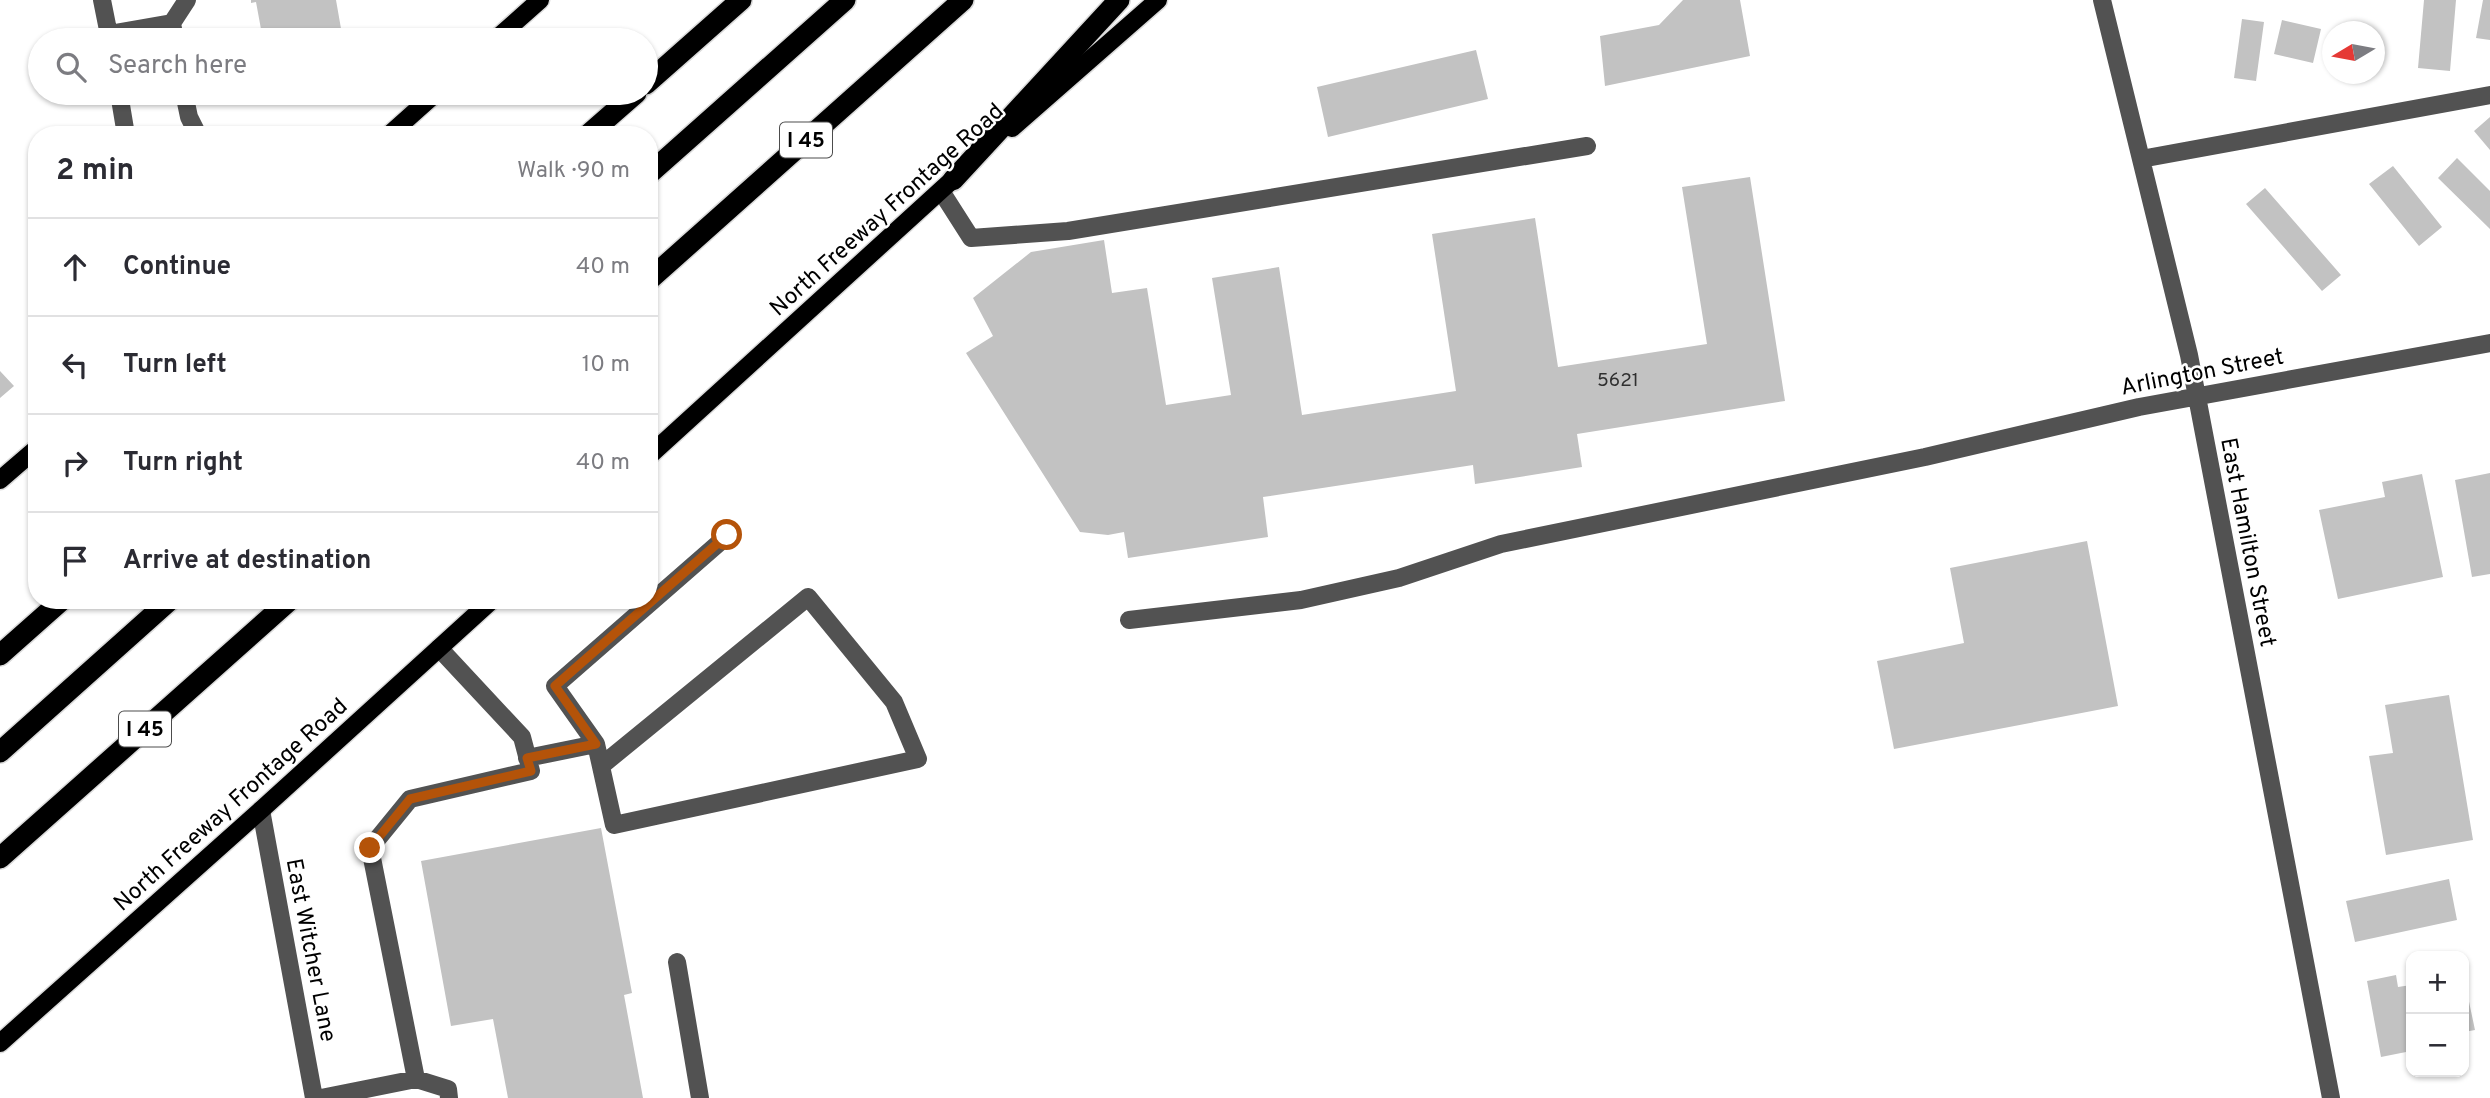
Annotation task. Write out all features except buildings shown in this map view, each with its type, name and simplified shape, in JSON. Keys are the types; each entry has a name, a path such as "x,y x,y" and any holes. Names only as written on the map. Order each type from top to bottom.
{"highway":[{"path":"658,73 741,0"},
{"path":"658,166 845,0"},
{"name":"I 45","path":"658,272 963,0"},
{"path":"947,185 1119,0"},
{"path":"598,126 622,105"},
{"path":"0,656 52,609"},
{"path":"0,752 160,609"},
{"name":"I 45","path":"0,858 279,609"}],"main road":[{"path":"508,28 540,0"},
{"name":"North Freeway Frontage Road","path":"658,448 947,185 1158,0"},
{"path":"399,126 423,105"},
{"path":"0,480 28,456"},
{"name":"North Freeway Frontage Road","path":"0,1043 482,609"}],"street":[{"path":"102,0 107,28"},
{"path":"175,28 187,0"},
{"name":"East Hamilton Street","path":"2102,0 2189,355 2331,1098"},
{"path":"2141,159 2490,94"},
{"path":"121,105 124,126"},
{"path":"186,105 194,126"},
{"path":"947,185 971,238 1068,231 1587,146"},
{"name":"Arlington Street","path":"1129,620 1301,600 1399,578 1502,544 1925,457 2139,407 2490,343"},
{"path":"658,596 727,535"},
{"path":"601,766 808,597 894,702 918,758 614,825 596,744 555,686 643,609"},
{"path":"416,1079 370,848 410,799 531,771 522,737 439,648"},
{"path":"527,758 596,744"},
{"name":"East Witcher Lane","path":"261,810 314,1098"},
{"path":"677,962 700,1098"},
{"path":"321,1098 416,1079 448,1089 449,1098"}],"route":[{"path":"370,848 410,799 531,771 527,758 596,744 555,686 727,535"}]}
